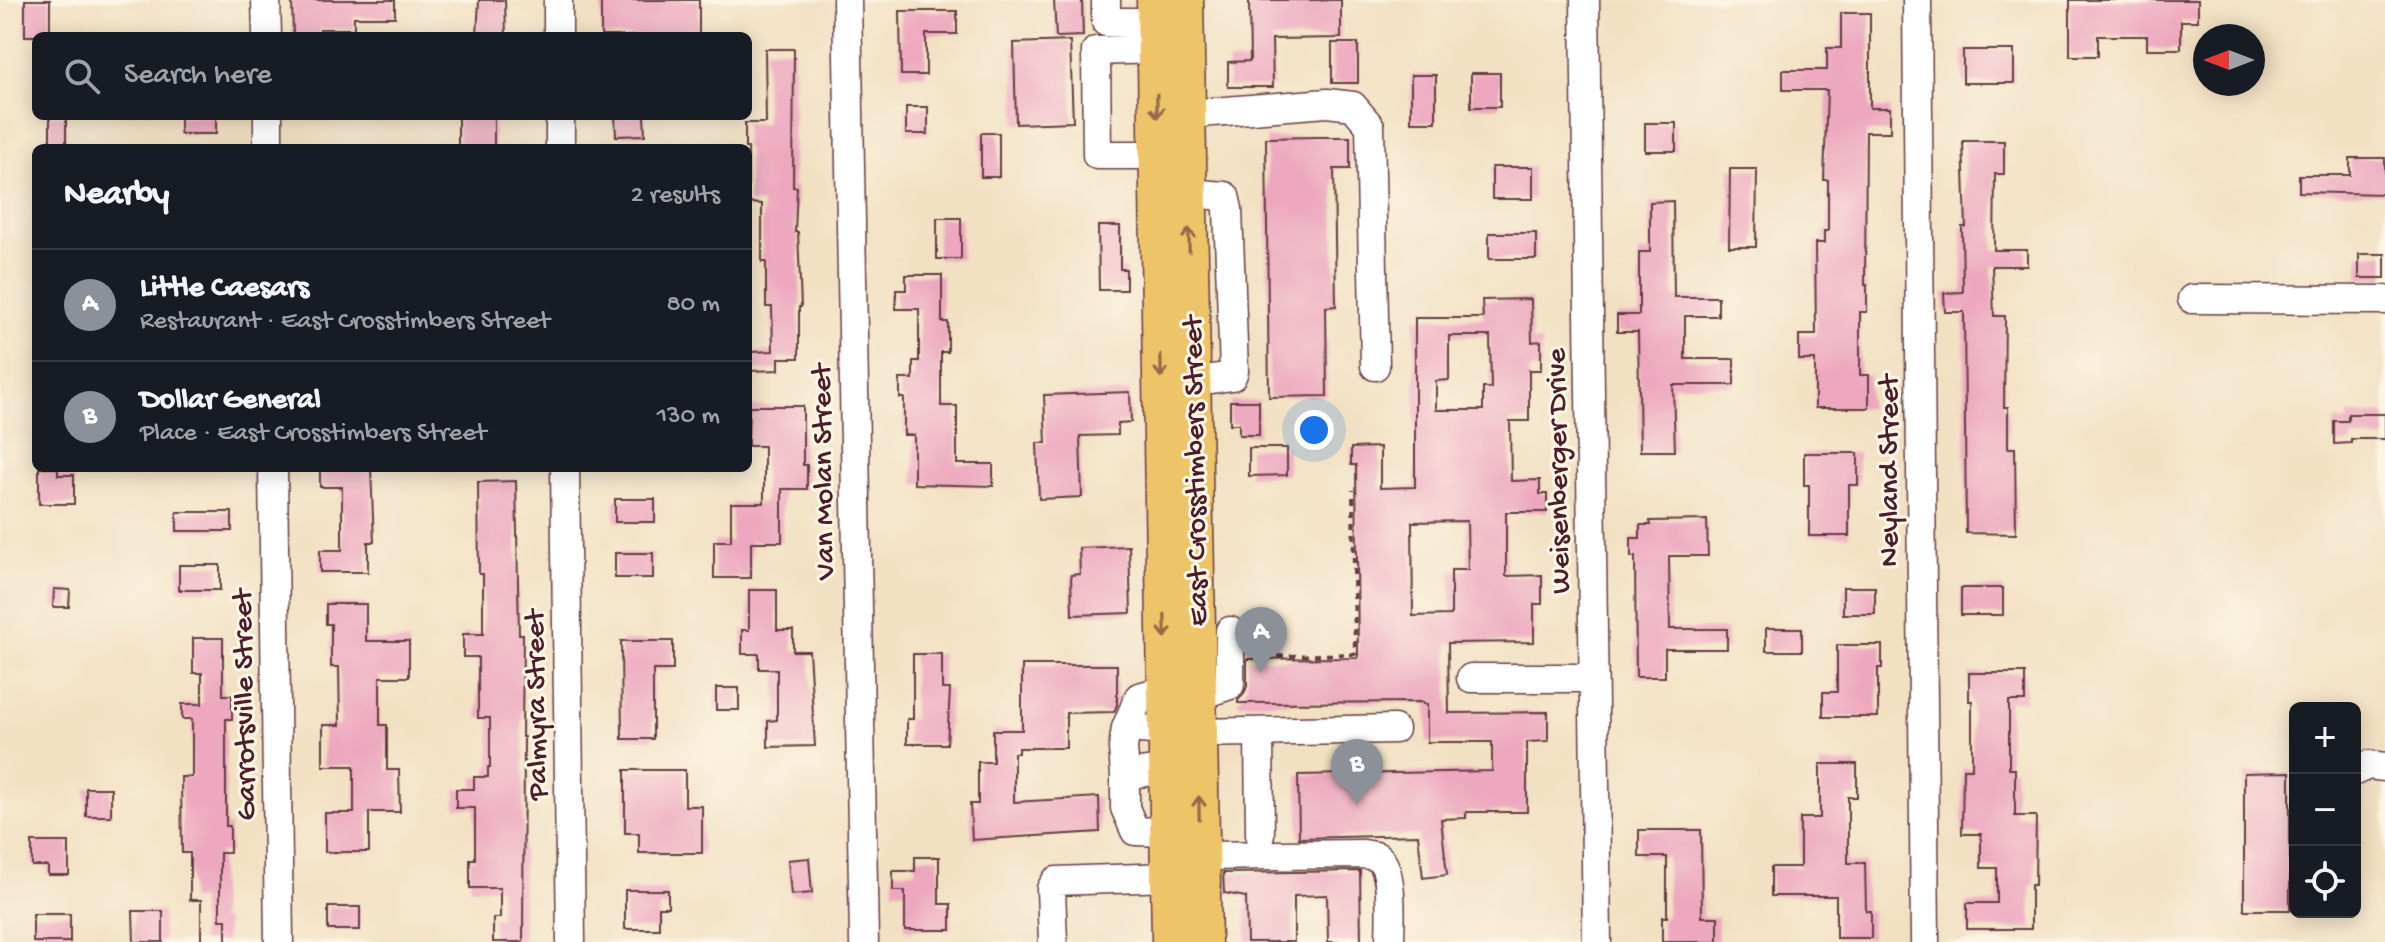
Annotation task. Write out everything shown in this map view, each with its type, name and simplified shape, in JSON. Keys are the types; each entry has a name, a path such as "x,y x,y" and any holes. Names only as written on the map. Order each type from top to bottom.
{"main road":[{"name":"East Crosstimbers Street","path":"1185,0 1187,114 1173,194 1182,715 1201,856 1203,942"},
{"name":"East Crosstimbers Street","path":"1155,24 1158,155 1173,194 1190,297 1191,382 1177,443"},
{"name":"East Crosstimbers Street","path":"1170,942 1168,769 1182,715"}],"street":[{"path":"266,0 267,32"},
{"path":"558,0 558,32"},
{"name":"Van Molan Street","path":"847,0 864,942"},
{"path":"1106,0 1106,22 1155,24"},
{"name":"Weisenberger Drive","path":"1585,0 1597,942"},
{"name":"Neyland Street","path":"1917,0 1925,942"},
{"path":"1155,24 1096,51 1097,155 1158,155"},
{"path":"1187,114 1327,103 1353,106 1370,126 1375,366"},
{"path":"268,120 268,144"},
{"path":"560,120 560,144"},
{"path":"1173,194 1225,196 1228,209 1234,371 1232,376 1191,382"},
{"path":"1190,297 1231,295"},
{"path":"2192,299 2385,300"},
{"name":"Garrotsville Street","path":"273,472 279,942"},
{"name":"Palmyra Street","path":"565,472 571,942"},
{"path":"1182,715 1230,685 1230,644"},
{"path":"1471,678 1593,678"},
{"path":"1169,832 1135,831 1125,808 1123,748 1126,728 1139,697 1150,694 1182,715 1259,732 1394,729"},
{"path":"1259,732 1260,834"},
{"path":"2361,768 2368,765 2385,767"},
{"path":"1125,775 1168,769"},
{"path":"1201,856 1376,856 1384,863 1389,876 1390,942"},
{"path":"1053,942 1051,889 1056,881 1169,877"}],"path":[{"path":"1230,644 1355,654 1353,490"}],"building":[{"path":"25,0 50,0 50,32 32,32 32,36 25,36"},
{"path":"292,0 395,0 395,17 354,17 354,29 293,32"},
{"path":"479,0 505,0 506,32 477,32"},
{"path":"601,0 699,0 699,32 601,32"},
{"path":"1054,0 1082,0 1083,36 1056,37"},
{"path":"1249,0 1341,0 1341,38 1272,39 1273,87 1228,87 1228,62 1250,61"},
{"path":"2070,0 2198,0 2198,21 2181,21 2181,49 2147,49 2147,36 2098,36 2098,56 2070,56"},
{"path":"900,11 957,11 957,34 926,34 926,75 901,75"},
{"path":"1841,13 1870,13 1870,108 1890,108 1890,132 1866,132 1867,312 1860,312 1860,375 1869,375 1869,408 1815,408 1815,360 1799,360 1799,335 1816,335 1815,243 1824,243 1824,231 1828,231 1828,180 1824,180 1827,90 1783,90 1783,70 1827,70 1827,48 1841,48"},
{"path":"1070,41 1073,122 1016,124 1014,43"},
{"path":"1332,43 1358,43 1358,83 1332,83"},
{"path":"765,49 794,49 793,187 797,187 795,232 798,232 801,307 799,358 779,358 779,370 752,371 752,352 773,351 772,307 766,307 762,204 752,203 752,144 745,144 745,123 766,123"},
{"path":"1963,50 2014,50 2014,83 1963,83"},
{"path":"1471,73 1500,73 1500,107 1471,107"},
{"path":"1411,75 1436,75 1436,122 1411,122"},
{"path":"906,107 928,107 928,134 906,134"},
{"path":"50,120 66,120 66,144 50,144"},
{"path":"180,120 216,120 216,134 180,134"},
{"path":"458,120 494,120 494,144 458,144"},
{"path":"615,120 644,120 645,135 616,136"},
{"path":"1645,123 1676,123 1676,151 1645,151"},
{"path":"981,133 999,133 999,177 981,177"},
{"path":"1350,137 1350,169 1334,169 1336,306 1326,307 1327,396 1269,397 1266,138"},
{"path":"1963,141 2004,141 2004,174 1995,174 1994,250 2027,250 2027,266 1992,266 1994,316 2005,316 2004,407 2008,407 2008,448 2015,448 2016,534 1966,533 1964,312 1945,312 1944,293 1963,292 1962,227 1966,227"},
{"path":"2350,158 2385,158 2385,194 2299,192 2299,175 2350,175"},
{"path":"1492,167 1533,167 1533,199 1492,199"},
{"path":"1730,169 1757,169 1756,247 1729,247"},
{"path":"1673,201 1674,297 1718,297 1718,316 1685,316 1685,359 1734,359 1734,385 1673,385 1675,451 1640,451 1638,332 1617,332 1617,315 1639,315 1639,252 1650,252 1650,202"},
{"path":"937,218 961,218 961,259 937,259"},
{"path":"1098,226 1120,226 1120,269 1126,269 1126,290 1099,290"},
{"path":"1489,233 1536,233 1536,259 1489,259"},
{"path":"2359,254 2385,254 2385,278 2359,278"},
{"path":"906,275 942,275 942,322 948,322 948,352 941,352 941,406 957,406 957,464 993,464 993,486 914,484 914,435 904,435 904,398 900,398 900,379 913,379 913,361 919,361 919,309 896,309 896,290 906,290"},
{"path":"1531,299 1532,342 1541,341 1541,370 1529,370 1529,421 1510,421 1511,481 1540,480 1540,494 1547,494 1547,512 1506,512 1506,576 1542,575 1542,604 1534,604 1534,642 1448,643 1449,713 1548,712 1548,741 1527,742 1527,812 1466,812 1466,818 1441,819 1447,875 1423,878 1418,835 1299,838 1298,775 1492,771 1492,742 1427,742 1427,704 1423,702 1238,703 1238,700 1247,686 1247,659 1358,658 1356,465 1351,465 1351,448 1380,447 1380,488 1415,487 1415,318 1483,318 1482,300","holes":["1449,336 1490,336 1491,388 1483,388 1483,410 1436,410 1436,381 1449,380","1467,521 1468,570 1451,570 1451,615 1413,616 1412,522"]},
{"path":"1130,392 1131,422 1118,423 1118,435 1080,436 1082,497 1039,499 1037,443 1046,443 1044,395"},
{"path":"1230,401 1259,401 1259,435 1239,435 1239,424 1230,424"},
{"path":"752,406 803,406 803,465 807,465 807,489 782,489 782,542 751,542 751,578 714,578 714,541 731,541 731,503 764,503 764,446 752,446"},
{"path":"2348,414 2385,414 2385,439 2351,439 2351,443 2334,444 2334,421 2348,421"},
{"path":"1249,448 1287,448 1287,475 1249,476"},
{"path":"1804,453 1858,453 1858,485 1849,485 1849,536 1809,536 1809,485 1804,485"},
{"path":"39,472 74,475 74,504 39,504"},
{"path":"320,472 371,472 374,542 368,542 368,572 320,572 320,550 342,550 342,487 320,487"},
{"path":"516,481 519,634 523,634 523,942 493,942 493,918 500,918 500,888 470,888 470,859 475,859 475,808 456,808 456,789 474,789 474,777 488,777 490,767 490,718 478,718 478,657 463,657 463,634 483,634 478,482"},
{"path":"615,499 655,499 655,522 615,522"},
{"path":"177,512 232,512 232,531 177,531"},
{"path":"1707,520 1708,556 1669,556 1670,629 1727,629 1727,649 1665,649 1665,677 1636,677 1635,556 1631,557 1631,538 1640,538 1640,525 1651,525 1650,521"},
{"path":"1129,546 1131,613 1072,615 1071,575 1080,574 1079,548"},
{"path":"615,553 653,553 653,578 615,578"},
{"path":"179,565 220,565 220,590 179,590"},
{"path":"1843,587 1875,587 1875,614 1843,614"},
{"path":"1961,588 2003,588 2003,615 1961,615"},
{"path":"54,589 70,590 69,607 53,607"},
{"path":"749,590 777,590 777,630 793,630 793,651 809,651 815,746 768,747 768,721 777,720 777,669 759,669 759,654 742,654 742,630 749,630"},
{"path":"326,604 366,604 366,641 409,641 409,677 380,677 380,725 387,725 387,770 399,770 400,812 369,812 369,852 325,852 325,813 354,813 354,766 323,766 323,725 340,725 339,667 331,667 331,624 326,624"},
{"path":"1766,628 1802,628 1802,651 1766,651"},
{"path":"193,638 223,638 223,695 232,695 232,719 226,719 226,826 230,826 230,853 220,853 220,920 226,920 226,942 201,942 201,900 190,900 190,853 182,853 181,777 192,777 192,719 182,719 182,704 202,704 202,673 193,673"},
{"path":"621,641 673,641 673,670 653,670 653,739 622,739"},
{"path":"1837,645 1882,645 1882,668 1878,668 1878,717 1823,717 1823,692 1837,692"},
{"path":"913,654 942,654 942,689 950,689 947,744 907,744 907,719 913,719"},
{"path":"1022,665 1117,665 1117,705 1114,712 1066,713 1066,748 1018,748 1018,753 1014,753 1014,802 1099,797 1100,832 972,840 970,804 978,804 978,762 993,762 993,730 1022,730"},
{"path":"1969,673 2025,673 2025,701 2009,701 2009,769 2015,769 2015,816 2036,816 2031,929 1967,929 1967,903 1997,903 1997,868 1981,868 1981,834 1962,834 1963,769 1972,769"},
{"path":"716,688 739,688 739,710 716,710"},
{"path":"1820,764 1857,764 1857,797 1848,797 1848,863 1865,863 1866,911 1871,911 1871,938 1836,938 1836,896 1771,896 1771,867 1800,867 1800,818 1820,818"},
{"path":"625,770 685,770 685,806 702,806 702,853 639,853 639,833 625,833"},
{"path":"2289,772 2289,910 2244,910 2244,773"},
{"path":"86,788 111,788 111,816 86,816"},
{"path":"1639,830 1701,830 1702,917 1718,917 1718,942 1662,942 1662,917 1667,917 1667,857 1639,857"},
{"path":"32,842 69,842 69,875 48,875 48,866 32,866"},
{"path":"915,857 939,857 939,904 951,904 951,930 905,930 905,891 893,891 893,871 915,871"},
{"path":"809,858 812,893 791,895 788,860"},
{"path":"1360,871 1361,942 1328,942 1327,895 1294,896 1294,942 1247,942 1246,897 1224,893 1223,873"},
{"path":"625,890 668,890 668,907 659,907 659,929 625,929"},
{"path":"328,907 360,907 360,930 328,930"},
{"path":"133,911 163,911 163,942 134,942"},
{"path":"33,914 70,914 70,942 33,942"}],"place":[{"name":"Little Caesars","path":"1261,673"},
{"name":"Dollar General","path":"1357,805"}]}
